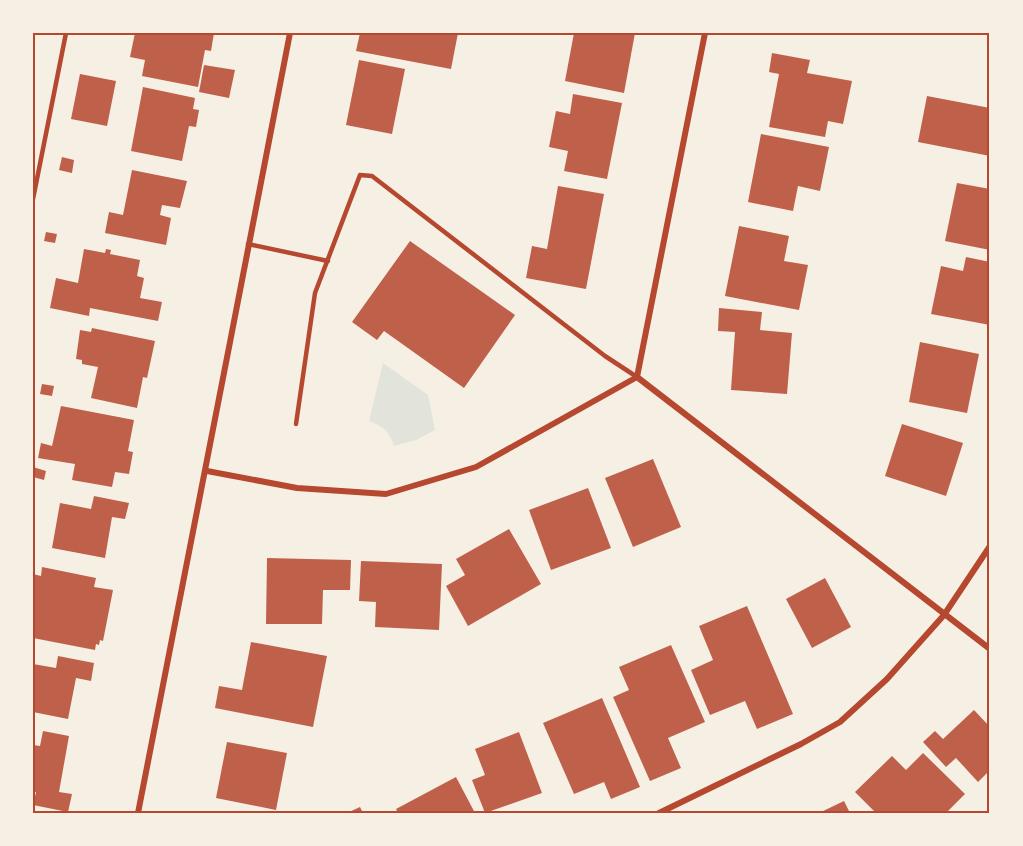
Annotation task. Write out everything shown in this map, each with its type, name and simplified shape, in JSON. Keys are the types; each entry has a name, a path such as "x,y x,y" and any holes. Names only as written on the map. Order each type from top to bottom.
{"street":[{"path":"138,813 207,471 220,386 290,33"},
{"path":"207,471 297,488 386,494 476,467 637,376 705,33"},
{"path":"637,376 990,649"},
{"path":"659,813 801,744 840,722 887,679 944,615 990,546"}],"lane":[{"path":"33,199 66,33"},
{"path":"297,424 315,293 360,175 372,176 604,356 637,376"},
{"path":"248,244 328,261"}],"shaded area":[{"path":"383,363 428,395 435,430 416,440 394,446 385,430 369,421"}],"building":[{"path":"135,33 214,33 211,51 205,50 198,87 142,76 145,60 130,57"},
{"path":"360,33 458,33 451,69 356,51"},
{"path":"574,33 635,33 624,93 565,81"},
{"path":"772,53 810,60 807,73 852,81 843,124 828,121 825,137 769,127 779,74 769,72"},
{"path":"359,60 405,69 392,134 346,125"},
{"path":"204,65 235,70 229,98 199,92"},
{"path":"80,74 116,81 107,126 71,119"},
{"path":"143,87 195,98 193,109 199,110 196,127 189,126 182,161 131,151"},
{"path":"573,94 622,103 607,179 564,171 568,151 549,147 556,111 570,114"},
{"path":"927,96 990,108 990,156 918,142"},
{"path":"761,134 829,147 820,191 798,186 793,211 748,202"},
{"path":"62,157 74,160 72,173 59,170"},
{"path":"132,170 187,181 180,208 162,205 160,215 171,218 166,245 105,233 109,212 123,215"},
{"path":"957,183 990,189 990,250 945,241"},
{"path":"558,186 604,194 586,289 526,278 532,246 547,249"},
{"path":"739,226 789,236 784,261 808,265 799,310 725,296"},
{"path":"46,232 57,234 55,243 44,241"},
{"path":"410,241 515,315 464,388 384,331 377,340 352,322"},
{"path":"84,249 105,253 106,249 111,250 110,254 140,260 137,276 144,278 140,298 162,302 158,321 90,308 89,316 50,308 56,278 78,283"},
{"path":"966,257 990,262 990,325 931,314 941,266 963,271"},
{"path":"719,308 762,312 760,330 792,333 787,394 731,390 735,332 718,331"},
{"path":"92,328 155,341 147,378 143,377 137,408 91,398 98,367 82,364 82,360 76,359 80,330 91,332"},
{"path":"920,342 979,354 967,413 909,402"},
{"path":"42,384 54,386 52,396 40,394"},
{"path":"61,406 134,420 128,451 133,452 129,474 115,472 112,487 72,480 75,464 38,458 41,443 52,446"},
{"path":"902,424 963,443 946,496 885,476"},
{"path":"653,459 681,527 633,547 605,478"},
{"path":"33,467 46,471 44,480 33,477"},
{"path":"588,488 611,548 551,570 529,510"},
{"path":"94,496 129,503 125,519 112,517 105,558 52,548 60,503 91,509"},
{"path":"509,529 541,584 468,626 446,586 465,575 456,559"},
{"path":"267,558 351,560 350,590 323,590 322,624 266,624"},
{"path":"361,561 442,564 439,630 375,627 376,602 359,601"},
{"path":"42,567 96,578 94,587 113,590 103,641 100,640 99,645 96,644 95,650 33,638 33,574 41,576"},
{"path":"825,578 851,627 812,648 786,599"},
{"path":"747,606 793,714 757,729 745,701 710,715 691,670 713,660 699,626"},
{"path":"251,642 327,656 313,727 215,708 219,686 242,690"},
{"path":"671,645 705,722 668,738 681,768 650,781 613,697 629,690 619,667"},
{"path":"58,656 94,663 91,681 76,678 68,719 33,712 33,664 56,668"},
{"path":"602,698 640,787 611,799 604,782 574,794 543,723"},
{"path":"974,710 990,727 990,770 978,782 956,758 946,767 923,742 935,731 943,739"},
{"path":"43,731 69,736 59,792 72,794 68,812 33,805 36,792 33,792 33,745 40,746"},
{"path":"519,732 542,793 485,813 472,780 485,775 475,749"},
{"path":"227,742 287,753 276,810 216,798"},
{"path":"923,753 965,794 946,813 876,813 855,792 892,756 906,770"},
{"path":"456,777 475,813 398,813 396,809"},
{"path":"844,801 850,813 819,813"},
{"path":"360,807 363,813 347,813"}]}
